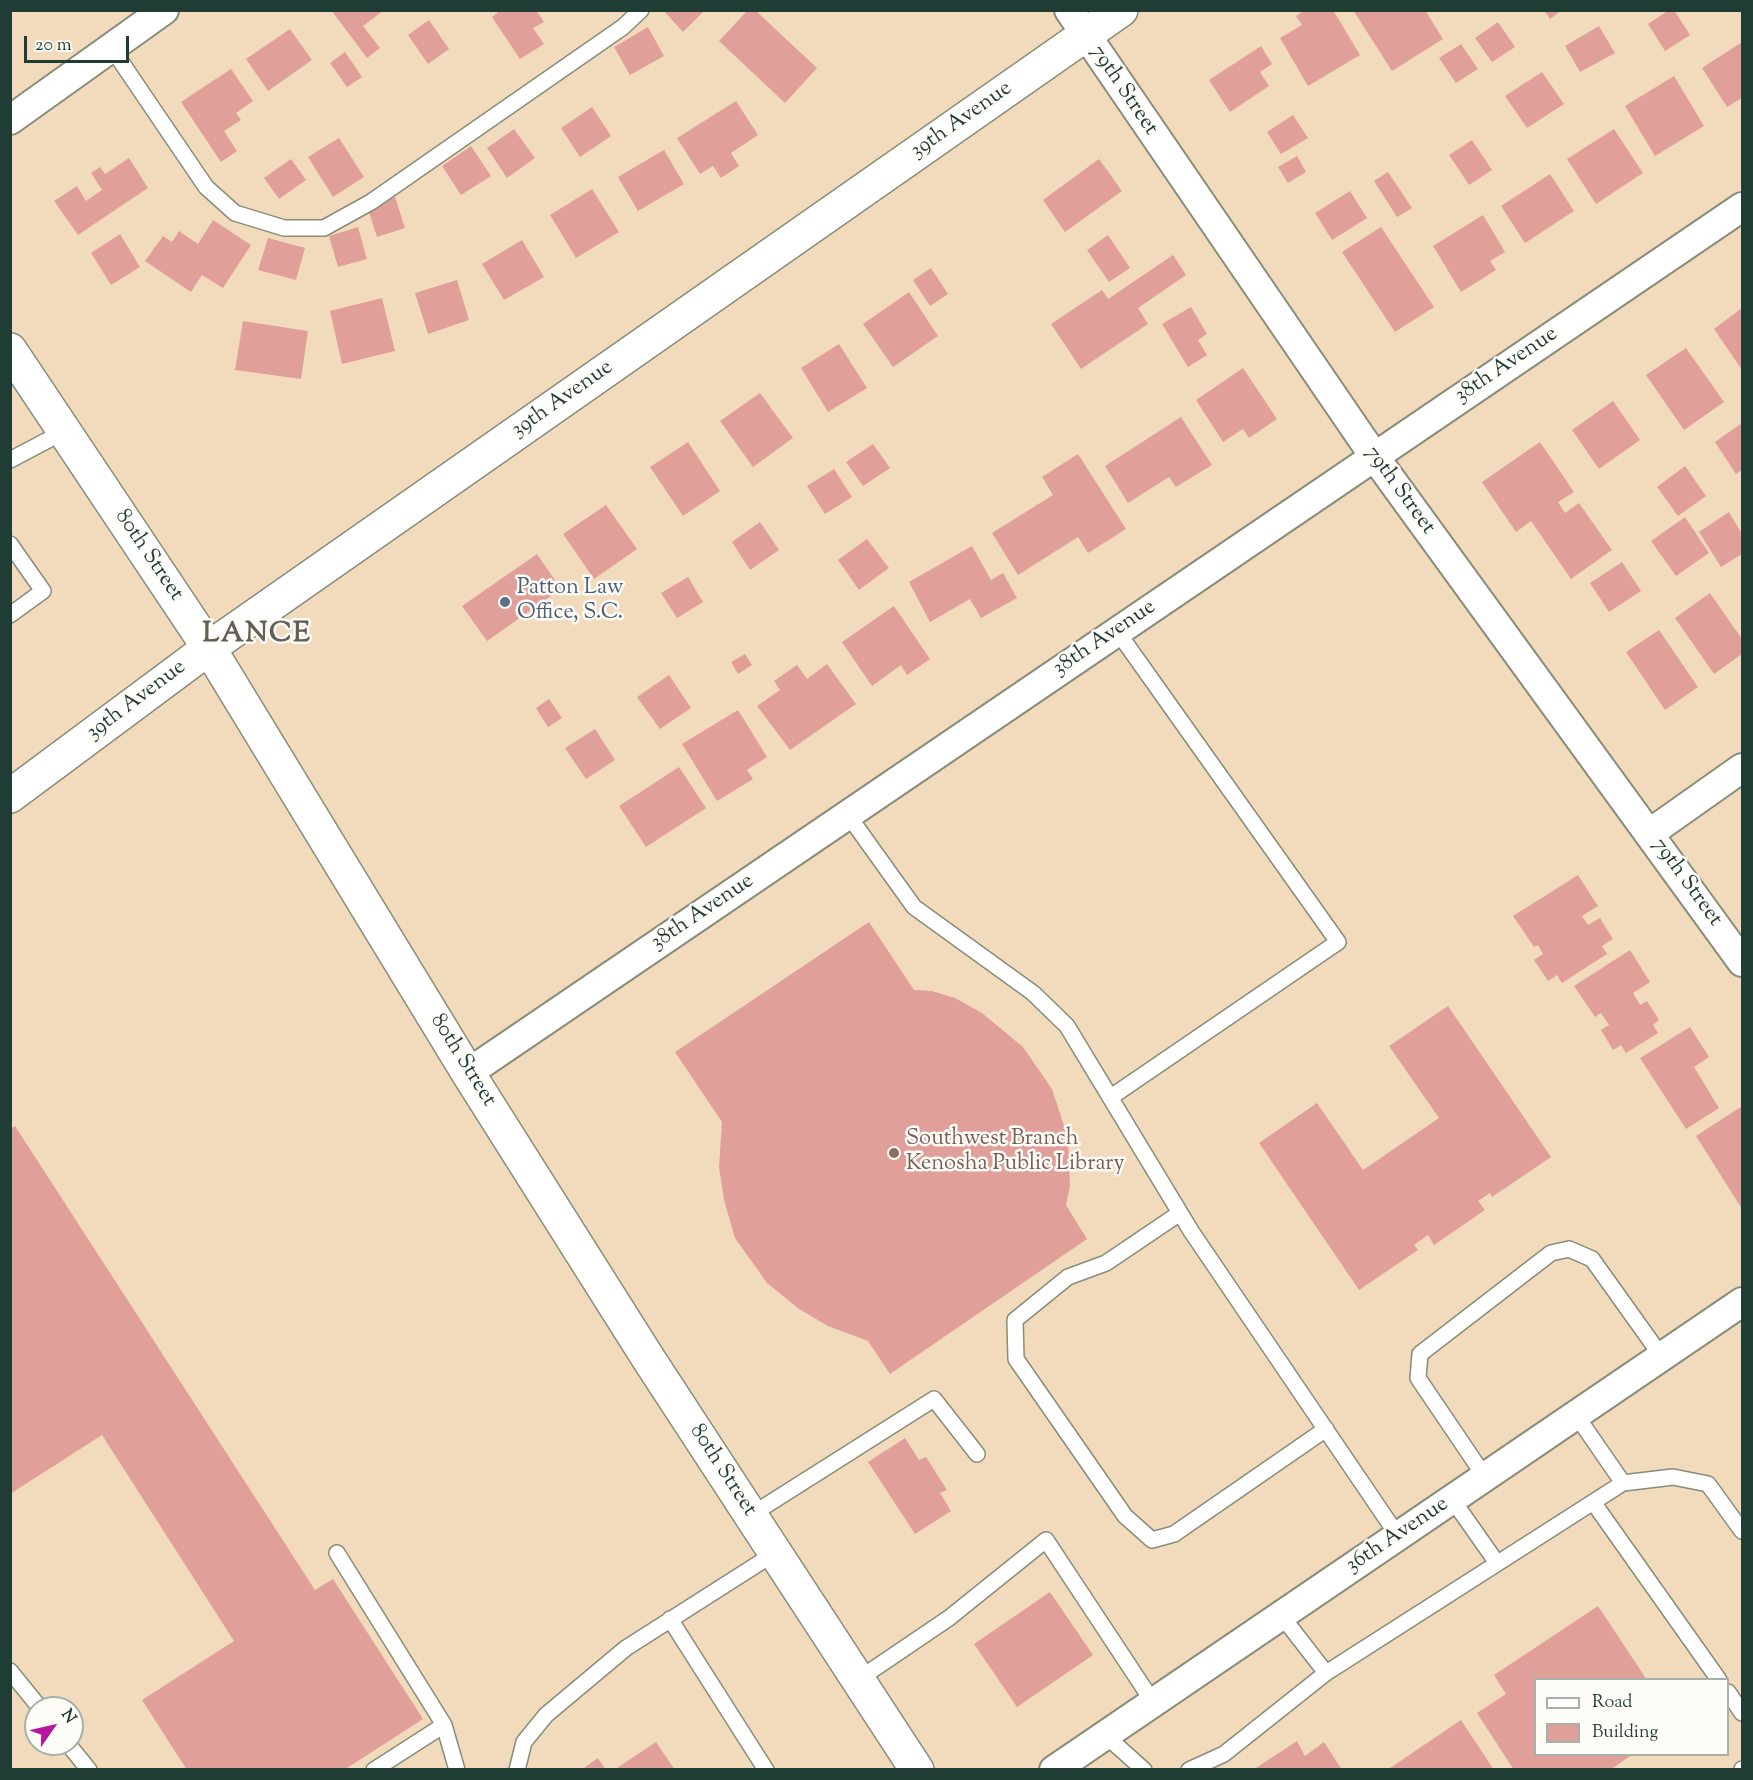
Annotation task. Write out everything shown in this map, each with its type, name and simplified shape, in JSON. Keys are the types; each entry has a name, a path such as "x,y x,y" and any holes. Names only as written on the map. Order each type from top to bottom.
{"street":[{"path":"10,120 164,10"},
{"name":"39th Avenue","path":"10,796 209,648 1077,23 1121,10"},
{"name":"79th Street","path":"1077,23 1374,456 1743,962"},
{"name":"38th Avenue","path":"468,1073 1743,207"},
{"name":"80th Street","path":"10,350 209,648 468,1073 648,1358 917,1770"},
{"path":"1650,833 1743,768"},
{"name":"36th Avenue","path":"1054,1770 1743,1302"}],"lane":[{"path":"111,47 206,187 235,213 284,228 324,228 371,202 623,27 641,10"},
{"path":"10,460 65,431"},
{"path":"10,544 43,591 10,615"},
{"path":"1111,1097 1338,942 1117,631"},
{"path":"848,815 914,907 1033,993 1067,1026 1180,1213 1398,1536"},
{"path":"1180,1213 1106,1263 1068,1277 1015,1320 1016,1359 1125,1516 1152,1540 1174,1534 1326,1429"},
{"path":"1485,1477 1418,1378 1420,1354 1551,1253 1569,1249 1592,1259 1662,1357"},
{"path":"751,1515 934,1399 977,1454"},
{"path":"1576,1415 1623,1483"},
{"path":"1190,1770 1224,1754 1326,1673 1623,1483 1673,1477 1708,1484 1743,1531"},
{"path":"1452,1499 1497,1563"},
{"path":"1593,1502 1718,1678"},
{"path":"859,1679 950,1618 1046,1540 1153,1702"},
{"path":"338,1553 444,1725 457,1770"},
{"path":"517,1770 524,1742 546,1714 626,1648 775,1553"},
{"path":"1281,1616 1326,1673"},
{"path":"670,1619 765,1770"},
{"path":"10,1671 30,1696"},
{"path":"1729,1693 1743,1713"},
{"path":"374,1770 444,1725"},
{"path":"1105,1735 1144,1770"},
{"path":"78,1756 89,1770"}],"building":[{"path":"331,10 384,10 363,26 380,48 367,58"},
{"path":"501,10 536,10 544,22 533,28 544,44 520,59 492,17"},
{"path":"663,10 705,10 683,32"},
{"path":"748,10 755,10 817,68 785,103 719,41"},
{"path":"1305,10 1333,10 1360,55 1308,86 1280,38 1302,25 1296,16"},
{"path":"1353,10 1425,10 1443,39 1392,71"},
{"path":"1544,10 1562,10 1550,19"},
{"path":"1669,10 1674,10 1690,35 1665,51 1648,24"},
{"path":"429,20 449,49 428,64 408,35"},
{"path":"1498,22 1515,47 1492,62 1475,38"},
{"path":"1599,26 1615,53 1580,72 1565,46"},
{"path":"648,27 664,56 630,75 614,47"},
{"path":"290,29 312,60 268,91 246,59"},
{"path":"1742,42 1742,98 1727,107 1702,68"},
{"path":"1461,44 1478,69 1456,83 1439,58"},
{"path":"1261,46 1272,64 1260,72 1269,86 1230,112 1209,80"},
{"path":"345,52 362,77 347,87 330,63"},
{"path":"231,69 253,101 236,113 241,120 224,131 237,151 221,162 181,102"},
{"path":"1542,72 1564,104 1527,128 1505,96"},
{"path":"1674,76 1704,126 1655,156 1625,106"},
{"path":"736,101 758,135 731,153 739,166 721,178 713,166 700,174 677,138"},
{"path":"592,107 611,136 580,157 561,128"},
{"path":"1293,115 1308,138 1281,154 1267,132"},
{"path":"514,129 535,158 507,178 487,148"},
{"path":"1614,129 1643,173 1596,204 1567,159"},
{"path":"339,138 364,177 333,197 308,157"},
{"path":"1472,140 1492,170 1469,185 1449,155"},
{"path":"471,146 491,176 461,195 442,166"},
{"path":"664,150 684,184 638,211 618,177"},
{"path":"1297,156 1306,172 1288,183 1278,167"},
{"path":"129,158 148,188 78,235 54,201 77,186 86,201 102,190 91,173 100,167 105,174"},
{"path":"291,159 306,180 279,199 264,178"},
{"path":"1099,159 1122,191 1065,232 1043,200"},
{"path":"1388,172 1412,208 1397,217 1374,181"},
{"path":"1550,174 1574,211 1525,243 1501,206"},
{"path":"592,189 619,232 576,258 550,215"},
{"path":"1350,191 1367,218 1332,240 1315,213"},
{"path":"395,197 405,228 377,237 367,206"},
{"path":"1483,215 1505,252 1490,261 1496,270 1461,292 1433,246"},
{"path":"213,220 251,245 223,288 202,275 191,292 145,261 163,236 172,242 179,231 198,244"},
{"path":"358,227 367,259 338,267 329,236"},
{"path":"1381,227 1434,307 1395,332 1342,252"},
{"path":"120,234 140,267 111,285 91,253"},
{"path":"1108,235 1130,268 1109,282 1087,250"},
{"path":"268,238 305,248 296,280 258,270"},
{"path":"522,240 544,277 504,300 482,264"},
{"path":"1173,255 1186,275 1138,308 1148,324 1081,369 1051,324 1102,290 1108,299"},
{"path":"931,268 948,294 930,306 913,280"},
{"path":"457,280 469,320 428,334 415,293"},
{"path":"909,292 938,336 893,367 863,324"},
{"path":"382,298 395,351 342,364 330,311"},
{"path":"1191,307 1207,334 1198,340 1207,355 1188,367 1162,324"},
{"path":"1742,308 1742,370 1714,329"},
{"path":"243,321 308,331 301,379 235,370"},
{"path":"839,344 867,388 828,412 801,368"},
{"path":"1686,348 1724,402 1684,430 1646,375"},
{"path":"1243,368 1277,419 1249,438 1243,429 1223,442 1196,400"},
{"path":"760,393 793,438 753,467 720,421"},
{"path":"1613,401 1640,440 1599,469 1572,430"},
{"path":"1181,417 1212,465 1176,487 1169,477 1128,503 1105,466"},
{"path":"1742,423 1742,470 1736,474 1715,442"},
{"path":"688,442 720,491 683,516 650,467"},
{"path":"1540,442 1574,492 1558,502 1565,513 1579,503 1612,550 1571,579 1531,521 1516,532 1482,482"},
{"path":"873,444 890,468 863,486 846,462"},
{"path":"1078,454 1126,529 1088,553 1078,537 1018,575 992,533 1053,495 1042,477"},
{"path":"1685,466 1706,496 1678,516 1657,487"},
{"path":"834,469 852,497 825,514 807,486"},
{"path":"606,505 637,549 594,579 563,534"},
{"path":"1729,512 1742,534 1742,554 1721,567 1699,532"},
{"path":"1685,517 1709,553 1676,576 1651,541"},
{"path":"760,522 779,550 750,570 732,542"},
{"path":"867,539 889,568 859,590 838,560"},
{"path":"972,546 991,580 1003,573 1017,598 981,618 970,599 930,622 909,582"},
{"path":"537,554 561,589 487,641 462,606"},
{"path":"1622,562 1641,591 1609,612 1590,583"},
{"path":"688,577 703,602 677,618 661,593"},
{"path":"1710,593 1742,639 1742,654 1714,674 1675,618"},
{"path":"894,606 930,659 907,675 901,665 872,686 842,642"},
{"path":"1659,630 1698,687 1665,710 1626,652"},
{"path":"745,654 752,665 738,674 731,662"},
{"path":"827,664 856,704 790,750 757,706 780,690 774,681 797,665 807,679"},
{"path":"669,675 691,708 660,729 637,697"},
{"path":"549,699 562,718 548,727 536,708"},
{"path":"738,710 767,757 747,770 753,779 717,801 682,744"},
{"path":"595,729 615,760 586,779 565,748"},
{"path":"679,767 706,808 646,847 619,806"},
{"path":"1578,875 1598,906 1582,916 1588,925 1600,918 1613,939 1602,946 1607,954 1562,983 1557,975 1548,981 1534,960 1543,954 1538,945 1534,947 1513,916"},
{"name":"Southwest Branch Kenosha Public Library","path":"869,922 914,990 932,991 955,998 982,1013 1023,1047 1052,1089 1068,1138 1070,1186 1066,1205 1087,1239 890,1374 868,1341 828,1326 799,1309 767,1283 735,1238 724,1200 719,1167 722,1122 675,1052"},
{"path":"1630,950 1650,982 1633,993 1640,1005 1647,1001 1659,1020 1653,1025 1658,1033 1626,1053 1621,1045 1613,1050 1601,1030 1609,1025 1601,1013 1595,1017 1574,986"},
{"path":"1448,1006 1551,1157 1492,1197 1490,1193 1478,1201 1485,1210 1434,1245 1428,1235 1414,1245 1418,1250 1359,1290 1259,1143 1317,1103 1363,1170 1439,1118 1389,1046"},
{"path":"1690,1027 1709,1057 1694,1067 1719,1108 1686,1129 1640,1058"},
{"path":"1742,1106 1742,1209 1696,1136"},
{"path":"15,1126 315,1590 333,1579 423,1719 344,1770 187,1770 142,1700 234,1641 102,1435 10,1494 10,1129"},
{"path":"905,1438 919,1460 926,1457 947,1490 940,1493 951,1511 915,1534 868,1462"},
{"path":"1050,1592 1093,1655 1017,1707 974,1644"},
{"path":"1598,1606 1646,1678 1534,1678 1534,1756 1630,1756 1610,1770 1514,1770 1477,1713 1506,1694 1494,1675"},
{"path":"1461,1720 1494,1770 1387,1770"},
{"path":"1297,1741 1305,1756 1324,1742 1342,1770 1253,1770"},
{"path":"656,1742 675,1770 614,1770"},
{"path":"598,1758 606,1770 581,1770"}],"place":[{"name":"Patton Law Office, S.C.","path":"505,602"},
{"name":"Southwest Branch Kenosha Public Library","path":"894,1153"}],"district":[{"name":"LANCE","path":"257,636"}]}
